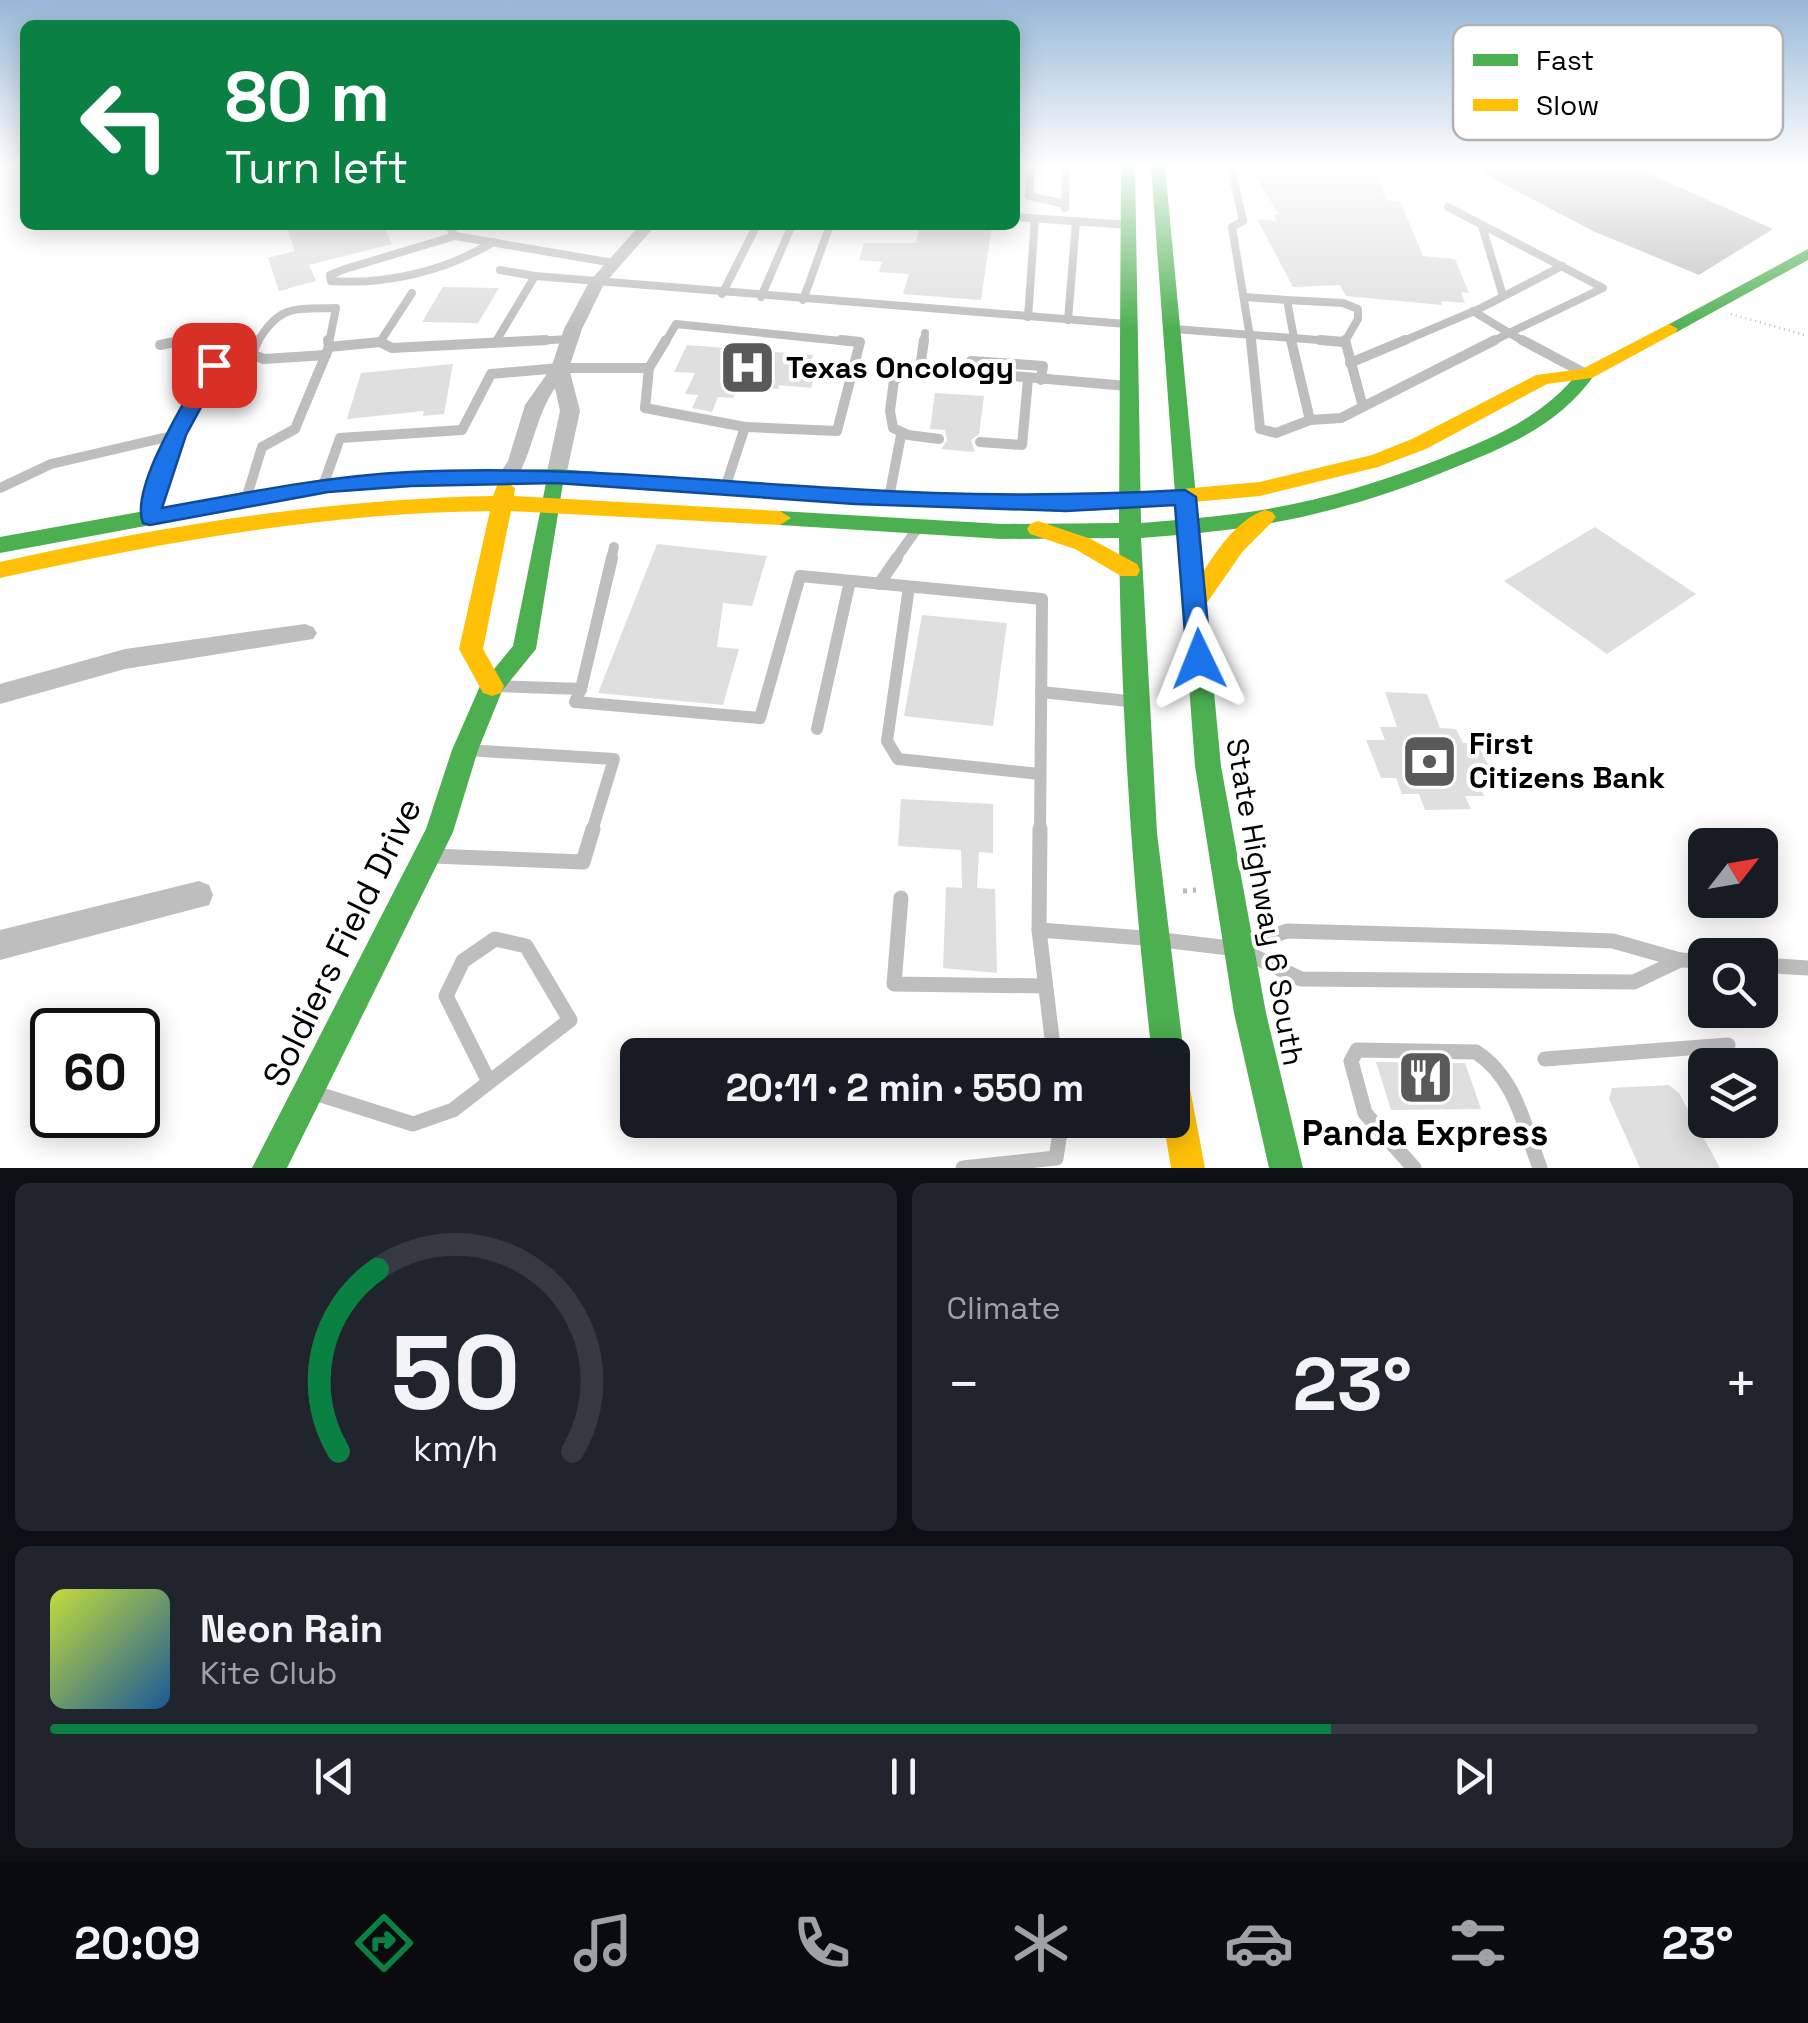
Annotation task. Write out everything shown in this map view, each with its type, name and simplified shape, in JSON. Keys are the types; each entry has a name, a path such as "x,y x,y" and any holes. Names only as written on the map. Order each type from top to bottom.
{"main road":[{"path":"1128,222 1132,702 1152,939 1166,1038"},
{"name":"State Highway 6 South","path":"1163,222 1208,766 1238,949 1286,1168"},
{"path":"0,570 246,499 323,486 411,479 556,476 889,498 1091,504 1271,487 1356,466 1420,444 1543,379 1586,374 1808,254"},
{"path":"0,545 352,512 500,504 1038,530 1129,531 1189,526 1265,517 1388,487 1479,452 1577,393 1586,374"},
{"name":"Soldiers Field Drive","path":"269,1168 440,832 464,750 492,686 524,649 556,476"},
{"name":"Soldiers Field Drive","path":"492,686 471,649 507,478"},
{"path":"1196,601 1235,545 1265,517"},
{"path":"1038,530 1083,544 1129,570"},
{"path":"1183,1138 1188,1168"}],"street":[{"name":"Soldiers Field Drive","path":"507,478 518,462 534,405 560,368 596,282 643,230"},
{"name":"Soldiers Field Drive","path":"556,476 570,411 560,368"},
{"path":"0,694 125,659 306,633"},
{"path":"0,945 200,895"}],"lane":[{"path":"1028,316 1036,222"},
{"path":"1070,222 1128,226"},
{"path":"1068,320 1076,222"},
{"path":"1242,222 1232,227 1250,334 1260,429 1276,433 1310,420 1341,418 1604,288 1474,222"},
{"path":"1482,226 1503,296"},
{"path":"451,230 455,236"},
{"path":"722,294 754,230"},
{"path":"761,296 790,230"},
{"path":"803,300 828,230"},
{"path":"493,242 472,256 370,283 331,281 330,275 350,266 455,236 493,242 614,262"},
{"path":"1350,364 1473,311 1562,266"},
{"path":"500,270 722,294 1126,324"},
{"path":"496,343 535,276"},
{"path":"380,342 412,294"},
{"path":"1244,298 1343,303 1358,310 1358,319 1344,342 1363,407"},
{"path":"1287,300 1310,420"},
{"path":"246,499 262,447 295,429 327,351 328,335 338,312 336,308 283,311 270,318 251,354 264,360 327,351 380,342 392,348 569,339"},
{"path":"1473,311 1586,374"},
{"path":"676,324 860,342 837,431 745,426 646,408 649,368 676,324"},
{"path":"1172,329 1344,342"},
{"path":"148,529 154,493 176,435 234,330 160,345"},
{"path":"920,368 926,333"},
{"path":"970,373 971,361 1043,366 1041,380"},
{"path":"323,486 340,438 462,430 490,374 560,368 649,368"},
{"path":"940,439 901,435 890,428 887,419 894,380 920,368 1127,386"},
{"path":"980,442 1022,445 1028,379"},
{"path":"725,488 745,426"},
{"path":"0,488 50,464 176,435"},
{"path":"889,498 901,435"},
{"path":"879,584 919,526"},
{"path":"614,547 575,702 760,718 800,576 1042,600 1039,930 1052,1038"},
{"path":"817,729 850,581"},
{"path":"908,588 887,741 898,760 1040,774"},
{"path":"492,686 580,689"},
{"path":"1041,692 1132,702"},
{"path":"428,856 583,862 614,759 464,750"},
{"path":"901,898 894,984 1046,986"},
{"path":"1039,930 1238,949 1301,978 1634,982 1680,960"},
{"path":"1238,949 1287,931 1613,941 1688,961"},
{"path":"311,1091 413,1124 453,1110 570,1020 526,946 495,939 463,961 446,996 489,1082"},
{"path":"1778,966 1808,968"},
{"path":"1545,1060 1728,1045"},
{"path":"1414,1168 1365,1114 1351,1061 1357,1050 1476,1052 1489,1058 1504,1079 1540,1168"},
{"path":"963,1168 1059,1163 1061,1138"}],"path":[{"path":"1712,306 1746,320 1808,336"},
{"path":"1184,891 1196,890"}],"shaded area":[{"path":"1575,222 1756,222 1773,229 1699,275"}],"building":[{"path":"1258,222 1409,222 1423,256 1455,259 1469,293 1461,292 1465,303 1441,301 1442,305 1346,296 1340,285 1293,287"},
{"path":"288,230 385,230 392,244 309,265 316,281 279,291 268,258 295,251"},
{"path":"919,230 991,230 981,300 903,294 909,274 879,272 882,262 859,260 864,243 916,243"},
{"path":"443,287 499,288 478,323 422,322"},
{"name":"Texas Oncology","path":"687,345 813,355 810,364 818,365 811,388 779,385 778,389 758,387 756,393 736,391 733,398 718,397 712,412 692,408 698,395 685,394 695,373 674,372"},
{"path":"453,364 444,414 423,416 424,411 347,419 361,373"},
{"path":"935,393 984,396 979,434 971,440 975,452 941,449 947,441 945,430 930,429"},
{"path":"1595,527 1696,594 1607,654 1504,581"},
{"path":"657,544 767,556 752,606 723,603 717,647 739,649 723,705 598,693"},
{"path":"922,615 1007,623 993,726 904,716"},
{"name":"First Citizens Bank","path":"1385,692 1427,694 1440,728 1456,729 1463,743 1477,743 1496,781 1477,781 1484,796 1465,796 1471,809 1425,810 1419,794 1402,794 1396,778 1381,778 1366,740 1385,740 1380,727 1397,727"},
{"path":"901,799 993,804 993,853 979,852 977,888 995,889 997,973 943,968 946,887 962,888 961,850 898,846"},
{"name":"Panda Express","path":"1376,1062 1465,1063 1481,1109 1391,1110"},
{"path":"1669,1085 1688,1109 1688,1138 1704,1138 1720,1168 1640,1168 1609,1099 1612,1088"}],"traffic: fast":[{"path":"1128,222 1129,501 1136,723 1143,833 1166,1038"},
{"path":"1163,222 1208,766 1250,1013 1286,1168"},
{"path":"1669,329 1808,254"},
{"path":"780,518 927,528 1076,532 1151,530 1298,512 1370,494 1510,437 1560,404 1586,374"},
{"path":"0,545 323,486 411,479 556,476 855,497 1010,502"},
{"path":"269,1168 439,832 465,750 492,686 524,649 554,486"}],"traffic: slow":[{"path":"1010,502 1091,504 1260,489 1378,460 1419,444 1543,379 1586,374 1669,329"},
{"path":"492,686 471,649 505,488"},
{"path":"0,570 224,526 395,507 575,505 780,518"},
{"path":"1196,601 1235,545 1265,517"},
{"path":"1038,529 1083,544 1129,570"},
{"path":"1183,1138 1188,1168"}],"place":[{"name":"Texas Oncology","path":"747,368"},
{"name":"First Citizens Bank","path":"1430,761"},
{"name":"Panda Express","path":"1425,1077"}],"route":[{"path":"214,365 176,435 154,493 150,517 328,485 556,476 855,497 1091,504 1185,497 1193,554 1199,659"}]}
